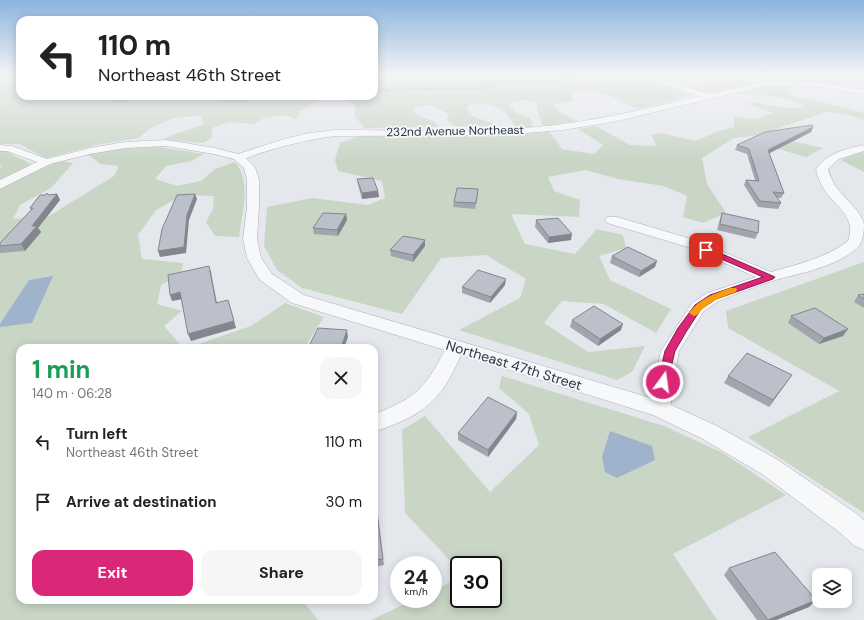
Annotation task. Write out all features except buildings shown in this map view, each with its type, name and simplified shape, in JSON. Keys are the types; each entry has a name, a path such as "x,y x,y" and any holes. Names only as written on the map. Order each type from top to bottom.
{"street":[{"name":"232nd Avenue Northeast","path":"238,157 284,142 309,136 362,132 502,132 532,130 613,119 675,104"},
{"path":"0,185 46,162 90,151 125,145 166,143 215,151 238,157"},
{"path":"0,148 8,148 46,162"},
{"path":"660,409 663,382 670,351 698,307 713,297 819,262 842,252 853,244 857,236 857,225 851,213 826,185 822,169 826,163 835,156 864,148"},
{"name":"Northeast 47th Street","path":"238,157 249,168 253,180 253,207 250,239 254,258 266,277 298,299 660,409 709,432 770,467 848,523 864,537"},
{"path":"612,220 693,244 770,277"},
{"path":"378,422 395,416 420,401 438,383 456,347"}],"green space":[{"path":"0,104 311,104 300,112 297,119 285,115 264,118 254,124 229,122 212,128 212,138 203,143 163,140 204,124 200,116 174,118 151,128 138,138 96,145 46,158 19,144 0,144"},
{"path":"353,104 509,104 515,112 530,118 533,127 516,128 507,115 498,108 470,104 466,109 474,117 492,123 494,127 456,126 447,120 449,115 445,112 433,106 419,106 414,108 415,114 435,122 438,127 365,128 355,117 355,105"},
{"path":"537,104 553,104 559,112 578,121 543,126 538,113"},
{"path":"626,104 658,104 642,108 632,107"},
{"path":"748,104 763,104 792,109 804,107 798,104 834,105 864,113 864,120 827,112 773,130 783,139 823,148 806,157 778,149 759,135 734,138 702,158 707,184 726,213 703,223 683,217 687,196 664,186 618,179 586,170 548,177 554,191 580,200 579,217 511,214 525,244 575,254 597,229 623,235 626,248 599,256 610,280 671,309 656,333 604,304 562,301 544,323 588,352 645,346 632,372 617,380 459,330 520,298 526,279 486,255 441,258 402,314 302,288 277,270 264,246 267,207 312,198 368,205 385,198 382,181 338,171 335,160 340,143 363,135 513,134 548,130 562,149 594,154 603,145 578,129 596,126 630,145 657,146 651,135 660,133 696,141 719,131 734,127 734,117 757,119 773,113"},
{"path":"160,147 204,154 191,161 166,166 155,179 177,186 201,181 215,169 235,162 240,170 245,188 244,208 239,237 215,236 206,222 213,209 214,196 183,195 156,210 138,235 142,259 183,263 181,274 161,285 157,304 182,311 164,326 180,344 16,344 16,604 305,604 318,620 0,620 0,189 15,180 60,161 73,163 51,188 20,205 13,219 49,216 114,176 119,166 101,164 87,154 122,148"},
{"path":"0,151 5,151 31,164 0,180 0,168 2,166 0,165"},
{"path":"864,151 864,172 841,160"},
{"path":"864,262 864,513 748,437 839,391 728,328 726,311"},
{"path":"285,303 324,317 307,344 199,344 251,326"},
{"path":"502,376 664,426 723,453 786,495 673,554 717,620 371,620 396,608 442,608 442,586 450,582 450,608 502,608 502,556 450,556 450,560 405,513 402,430 425,416 490,492 539,445 529,414 499,388"}],"water":[{"path":"53,276 32,323 0,327 0,324 29,280"},
{"path":"610,431 652,446 655,460 617,478 605,472 602,457"}],"slow traffic":[{"path":"694,313 698,307 713,297 733,290"}],"route":[{"path":"663,382 670,351 698,307 713,297 770,277 706,250"}]}
